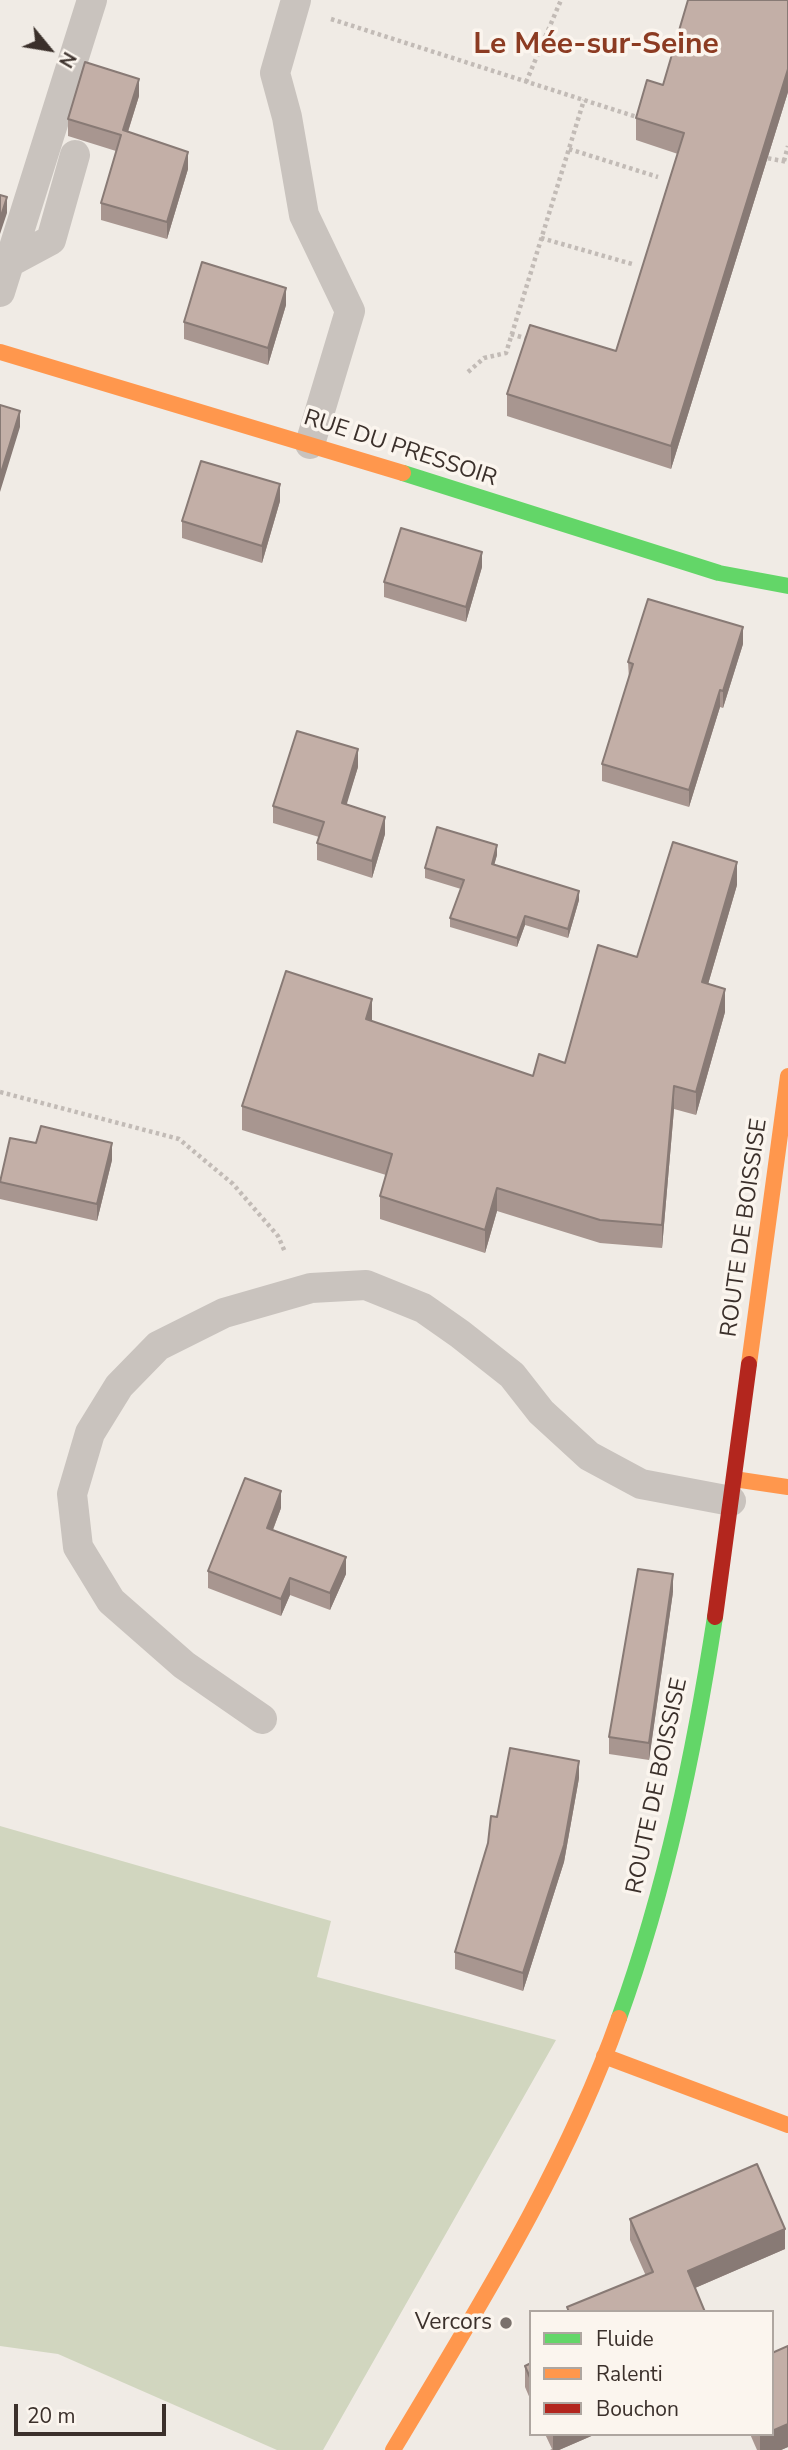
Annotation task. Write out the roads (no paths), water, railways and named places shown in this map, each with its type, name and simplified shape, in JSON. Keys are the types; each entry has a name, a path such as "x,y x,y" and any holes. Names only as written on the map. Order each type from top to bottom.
{"street":[{"name":"RUE DU PRESSOIR","path":"0,352 310,444 719,573 788,586"},
{"name":"ROUTE DE BOISSISE","path":"393,2450 454,2348 569,2139 638,1966 669,1862 694,1748 713,1632 788,1076"},
{"path":"732,1490 788,1488"},
{"path":"604,2056 788,2125"}],"lane":[{"path":"0,292 92,0"},
{"path":"295,4 275,73 287,117 304,215 350,311 310,444"},
{"path":"10,262 51,240 75,155"},
{"path":"262,1719 184,1665 111,1601 78,1547 72,1494 90,1433 119,1385 158,1346 224,1312 303,1291 366,1285 423,1308 512,1376 541,1412 589,1456 641,1484 732,1490"}],"place":[{"name":"Vercors","path":"506,2323"}],"district":[{"name":"Le Mée-sur-Seine","path":"596,46"}]}
